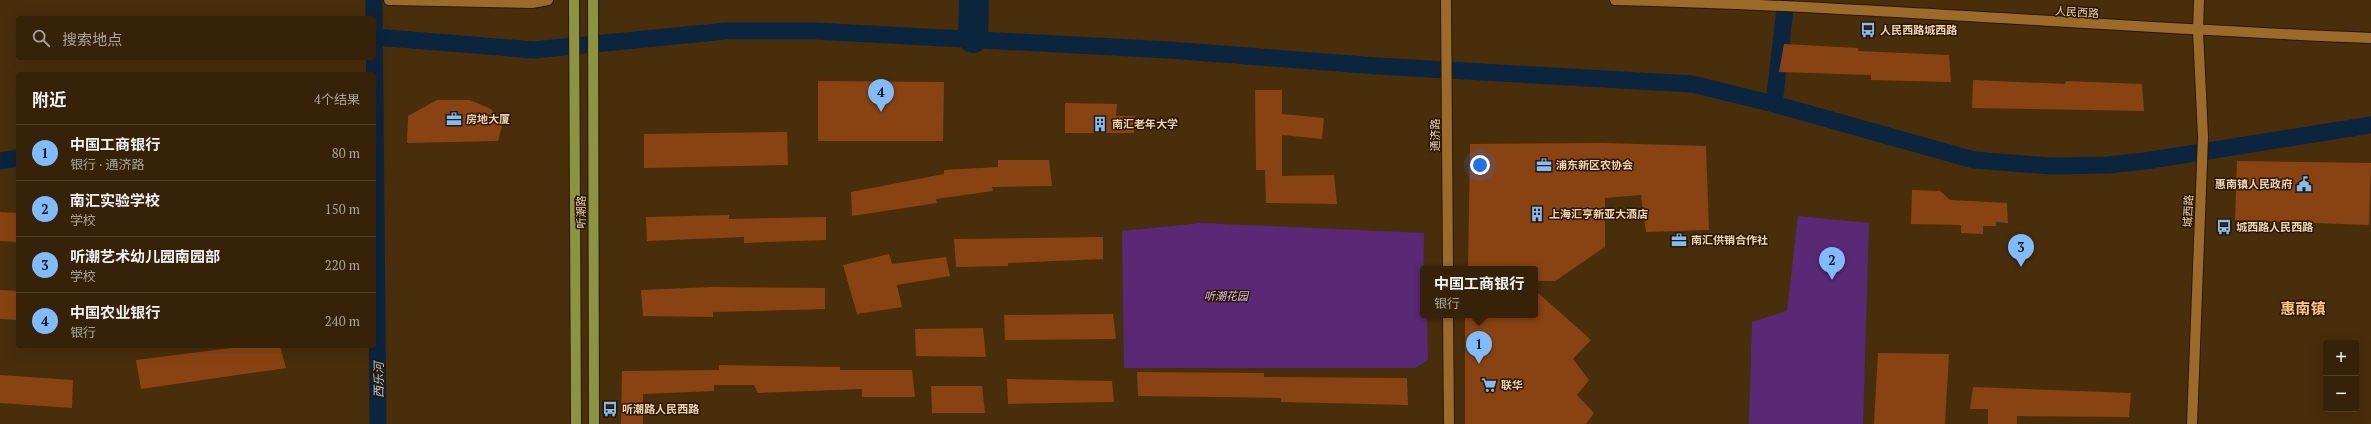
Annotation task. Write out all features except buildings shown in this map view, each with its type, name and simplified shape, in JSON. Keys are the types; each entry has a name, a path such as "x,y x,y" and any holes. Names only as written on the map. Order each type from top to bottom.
{"main road":[{"name":"听潮路","path":"574,0 576,424"},
{"name":"听潮路","path":"593,0 594,424"}],"street":[{"path":"389,0 532,3 548,0"},
{"name":"通济路","path":"1446,0 1448,266"},
{"name":"人民西路","path":"1615,0 1851,10 2198,31 2371,38"},
{"name":"城西路","path":"2192,424 2204,136 2198,31 2199,0"},
{"path":"1448,318 1449,424"}],"green space":[{"path":"1798,216 1869,223 1863,424 1749,424 1752,322 1787,311"},
{"name":"听潮花园","path":"1202,223 1424,233 1424,266 1420,266 1420,318 1427,318 1428,360 1415,368 1124,368 1122,231"}],"waterway":[{"name":"西乐河","path":"374,0 374,16"},
{"path":"973,38 974,0"},
{"path":"1774,104 1786,0"},
{"path":"376,37 534,50 726,31 815,31 1169,50 1378,66 1692,84 1774,104 1974,160 2051,166 2108,165 2145,161 2371,125"},
{"name":"西乐河","path":"375,60 375,72"},
{"path":"0,161 16,158"},
{"name":"西乐河","path":"376,212 378,424"}],"place":[{"name":"人民西路城西路","path":"1868,30"},
{"name":"中国农业银行","path":"881,112"},
{"name":"房地大厦","path":"454,119"},
{"name":"南汇老年大学","path":"1100,124"},
{"name":"浦东新区农协会","path":"1544,165"},
{"name":"惠南镇人民政府","path":"2304,184"},
{"name":"上海汇亨新亚大酒店","path":"1537,214"},
{"name":"城西路人民西路","path":"2224,227"},
{"name":"南汇供销合作社","path":"1679,240"},
{"name":"听潮艺术幼儿园南园部","path":"2021,267"},
{"name":"南汇实验学校","path":"1832,280"},
{"name":"中国工商银行","path":"1479,364"},
{"name":"联华","path":"1489,385"},
{"name":"听潮路人民西路","path":"610,409"}],"district":[{"name":"惠南镇","path":"2303,308"}]}
